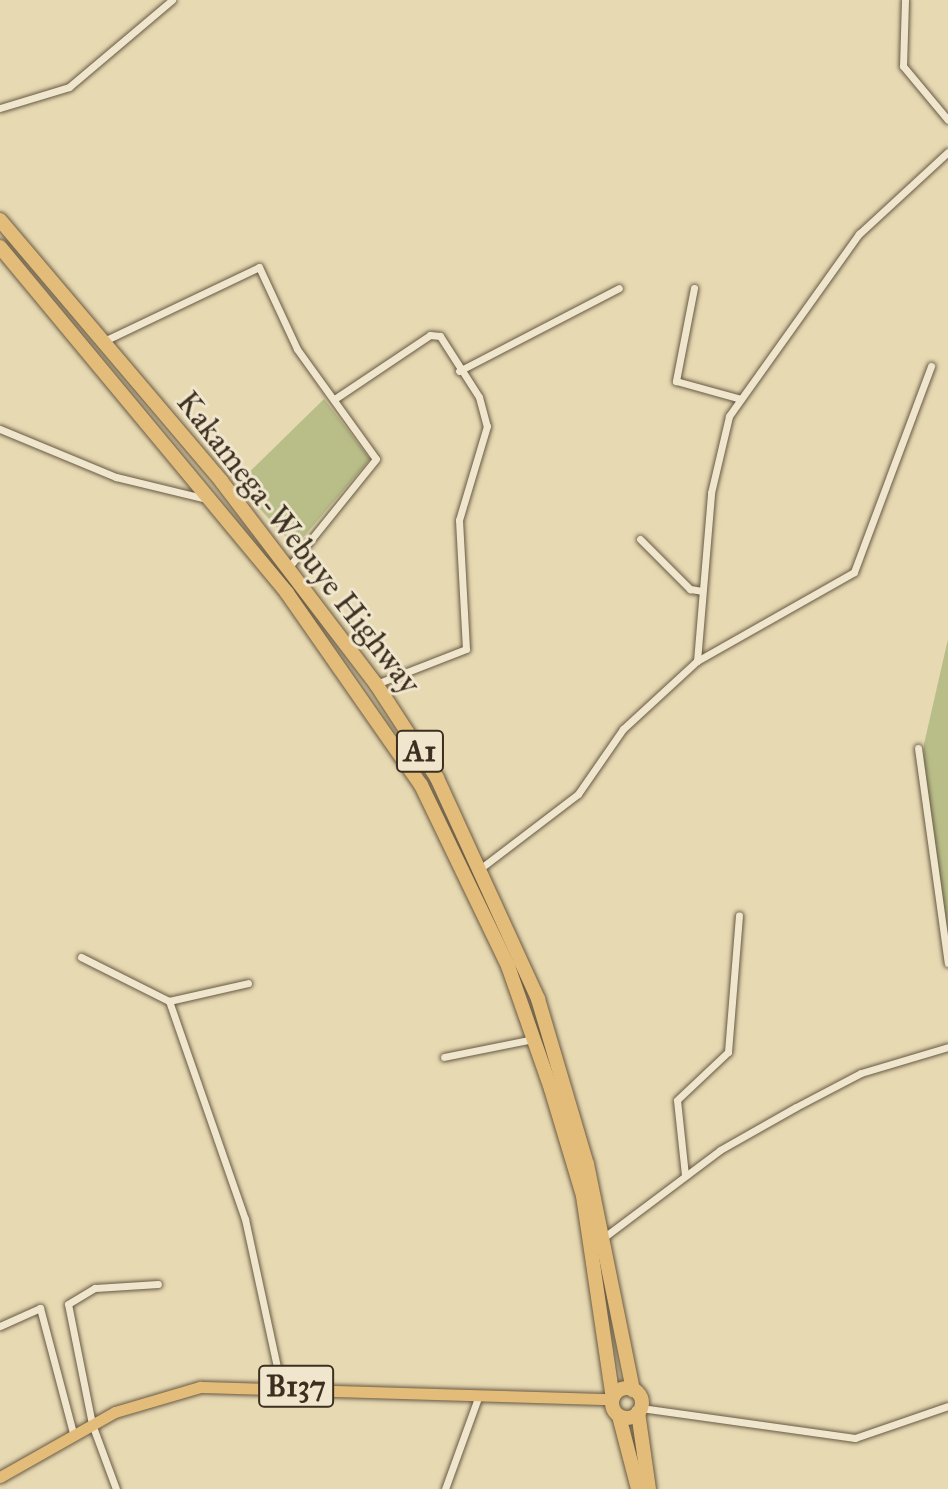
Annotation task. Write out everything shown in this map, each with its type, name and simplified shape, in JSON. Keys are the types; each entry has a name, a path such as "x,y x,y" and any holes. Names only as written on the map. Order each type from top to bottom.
{"highway":[{"name":"Kakamega-Webuye Highway","path":"0,220 288,568 376,684 437,778 481,868 538,999 602,1239 633,1390"},
{"name":"Kakamega-Webuye Highway","path":"0,247 213,500 399,747 475,892 535,1038 583,1196 613,1398"},
{"path":"613,1398 633,1390"},
{"name":"A1","path":"633,1390 640,1410 649,1489"},
{"name":"A1","path":"613,1398 638,1489"},
{"path":"619,1416 640,1410"}],"main road":[{"name":"B137","path":"0,1477 73,1433 169,1392 281,1385 613,1398"}],"street":[{"path":"0,108 69,87 172,0"},
{"path":"905,0 903,66 948,120"},
{"path":"697,661 716,451 741,399 859,234 948,152"},
{"path":"101,343 259,267 297,349 374,448 374,467 288,568"},
{"path":"459,371 619,288"},
{"path":"694,288 676,381 741,399"},
{"path":"336,398 430,335 440,336 459,371 479,397 487,433 459,520 466,649 376,684"},
{"path":"481,868 578,794 638,712 697,661 854,572 931,366"},
{"path":"0,429 116,477 213,500"},
{"path":"640,539 690,589 702,591"},
{"path":"918,748 948,963"},
{"path":"685,1175 677,1100 728,1052 739,915"},
{"path":"81,957 169,1001 248,983"},
{"path":"169,1001 245,1219 281,1385"},
{"path":"444,1057 535,1038"},
{"path":"602,1239 685,1175 861,1073 948,1047"},
{"path":"116,1489 92,1424 68,1304 95,1288 158,1284"},
{"path":"0,1326 40,1308 73,1433"},
{"path":"445,1489 479,1395"},
{"path":"640,1410 855,1438 948,1406"}],"green space":[{"path":"324,399 370,459 295,547 237,484"},
{"path":"948,639 948,953 923,787 924,744"}]}
